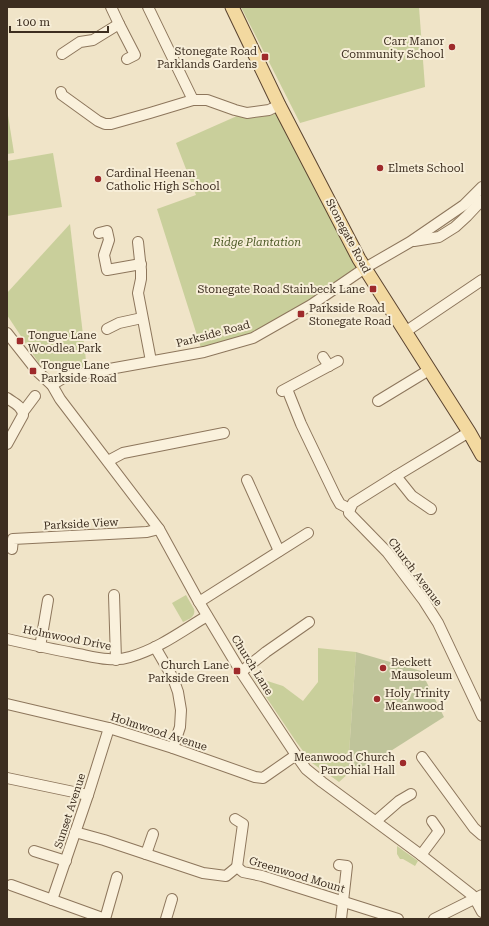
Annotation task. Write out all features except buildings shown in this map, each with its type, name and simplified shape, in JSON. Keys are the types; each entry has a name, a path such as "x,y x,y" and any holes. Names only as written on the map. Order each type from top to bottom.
{"main road":[{"name":"Stonegate Road","path":"232,7 279,105 359,259 469,432 482,455"}],"street":[{"path":"111,7 118,24 135,55 127,59"},
{"path":"148,7 193,100"},
{"path":"62,54 80,42 93,40 118,24"},
{"path":"61,92 62,95 74,104 98,121 105,124 111,124 193,100 207,100 247,113 269,110 279,105"},
{"name":"Parkside Road","path":"52,385 65,378 204,352 253,338 311,305 365,268 410,242 464,205 482,187"},
{"path":"410,242 439,237 455,227 482,200"},
{"path":"99,233 107,231 109,240 104,255 107,270 141,264"},
{"path":"138,242 141,264 141,279 138,293 151,362"},
{"path":"405,332 482,280"},
{"path":"107,329 119,323 142,318"},
{"name":"Church Lane","path":"7,333 37,371 52,385 60,399 159,529 207,616 241,672 306,769 472,895 478,897 482,912"},
{"name":"Church Avenue","path":"323,357 333,363 284,390 340,504 350,509 349,513 387,552 424,601 438,623 482,716"},
{"path":"378,401 429,370"},
{"path":"7,444 22,418 23,412 35,396"},
{"path":"7,398 18,406 23,412"},
{"path":"350,509 353,503 469,432"},
{"path":"108,461 123,453 224,433"},
{"path":"396,476 412,496 431,509"},
{"path":"247,480 279,551"},
{"name":"Parkside View","path":"12,549 13,540 147,532 159,529"},
{"path":"199,602 308,533"},
{"path":"114,595 116,660"},
{"path":"40,647 48,600"},
{"name":"Holmwood Drive","path":"7,639 40,647 116,660 129,658 155,648 207,616"},
{"path":"241,672 266,652 309,622"},
{"path":"155,648 173,678 178,692 181,710 180,727 173,748"},
{"name":"Holmwood Avenue","path":"7,704 109,728 173,748 255,777 263,778 296,755"},
{"name":"Sunset Avenue","path":"52,900 109,728"},
{"path":"422,757 474,828 482,835"},
{"path":"7,778 88,795"},
{"path":"376,821 399,801 411,794"},
{"path":"235,819 243,824 237,867"},
{"path":"421,855 439,831 432,821"},
{"name":"Greenwood Mount","path":"75,832 104,840 203,873 226,876 237,867 243,872 262,876 398,919"},
{"path":"146,854 153,834"},
{"path":"34,851 66,861"},
{"path":"339,865 347,866 342,919"},
{"path":"11,885 105,919 117,877"},
{"path":"434,919 478,897"},
{"path":"166,919 172,899"}],"green space":[{"path":"241,7 419,7 425,87 300,123"},
{"path":"7,109 14,153 7,154"},
{"name":"Ridge Plantation","path":"278,113 359,266 309,303 250,334 201,348 157,209 196,195 176,143 237,116 258,117"},
{"path":"53,153 62,207 7,216 7,161"},
{"path":"70,224 87,369 60,371 40,365 7,315 7,293"},
{"path":"186,595 194,609 194,614 192,617 183,622 172,603"},
{"path":"318,648 356,652 348,768 350,772 339,782 312,763 252,676 283,686 303,701 318,682"},
{"path":"356,652 421,671 444,717 375,761 350,772 348,768"},
{"path":"397,846 418,861 415,866 403,859 400,859 397,854"}],"place":[{"name":"Carr Manor Community School","path":"452,47"},
{"name":"Stonegate Road Parklands Gardens","path":"265,57"},
{"name":"Elmets School","path":"380,168"},
{"name":"Cardinal Heenan Catholic High School","path":"98,179"},
{"name":"Stonegate Road Stainbeck Lane","path":"373,289"},
{"name":"Parkside Road Stonegate Road","path":"301,314"},
{"name":"Tongue Lane Woodlea Park","path":"20,341"},
{"name":"Tongue Lane Parkside Road","path":"33,371"},
{"name":"Beckett Mausoleum","path":"383,668"},
{"name":"Church Lane Parkside Green","path":"237,671"},
{"name":"Holy Trinity Meanwood","path":"377,699"},
{"name":"Meanwood Church Parochial Hall","path":"403,763"}]}
